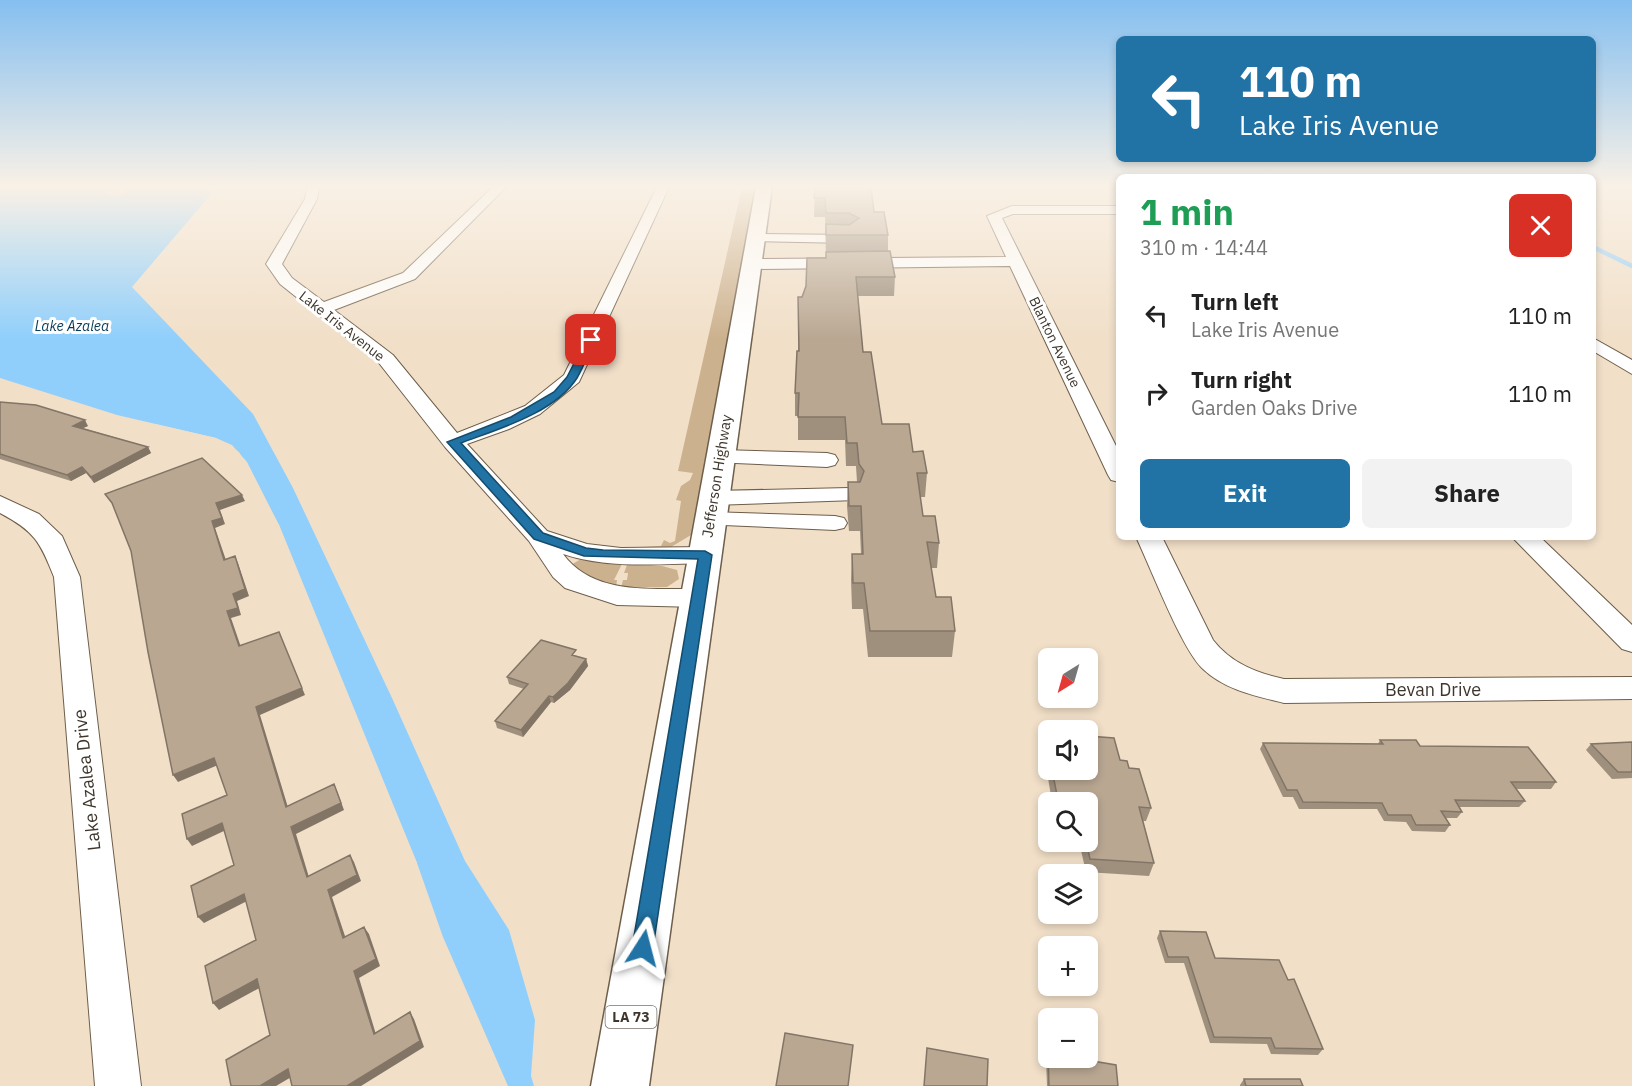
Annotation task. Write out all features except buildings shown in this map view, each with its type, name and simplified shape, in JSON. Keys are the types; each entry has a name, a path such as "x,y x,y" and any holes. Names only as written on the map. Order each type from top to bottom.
{"main road":[{"name":"Jefferson Highway","path":"620,1086 756,238"}],"street":[{"name":"Lake Iris Avenue","path":"289,238 274,264 286,281 386,359 453,442 538,536 562,571 576,582 595,591 617,596 699,598"},
{"path":"322,309 409,276 448,238"},
{"path":"453,442 515,419 558,394 572,378 639,238"},
{"path":"754,251 849,238"},
{"name":"Blanton Avenue","path":"1004,238 1116,469"},
{"path":"754,251 1015,261"},
{"path":"1596,345 1632,368"},
{"path":"720,458 827,460"},
{"path":"711,509 849,495"},
{"name":"Lake Azalea Drive","path":"0,503 30,519 53,542 67,577 118,1086"},
{"path":"711,509 779,523 835,523"},
{"name":"Lake Iris Avenue","path":"538,536 584,552 705,555"},
{"name":"Bevan Drive","path":"1150,540 1202,645 1214,662 1236,676 1264,688 1284,691 1632,688"},
{"path":"1528,540 1632,642"}],"shaded area":[{"path":"731,238 749,238 696,532 671,547 643,550 643,547 661,546 664,540 670,543 675,541 681,501 676,500 681,486 690,480 693,473 678,471"},
{"path":"581,559 622,564 614,580 617,580 616,587 601,585 569,566"},
{"path":"627,565 662,566 677,570 679,579 667,587 621,588 623,580 627,580 628,573 624,573"}],"water":[{"name":"Lake Azalea","path":"0,238 174,238 132,287 253,414 293,488 392,698 465,861 509,930 535,1020 531,1076 534,1086 508,1086 443,937 417,863 280,527 239,452 216,438 117,415 0,378"}],"pier":[{"path":"152,425 216,438 232,445 247,462 280,527 277,528 244,464 230,448 206,438"},
{"path":"343,686 417,863 414,865 340,687"}],"waterway":[{"path":"1596,248 1632,266"}],"route":[{"path":"591,340 572,378 558,394 515,419 453,442 499,489 538,536 584,552 621,556 705,555 643,948"}]}
